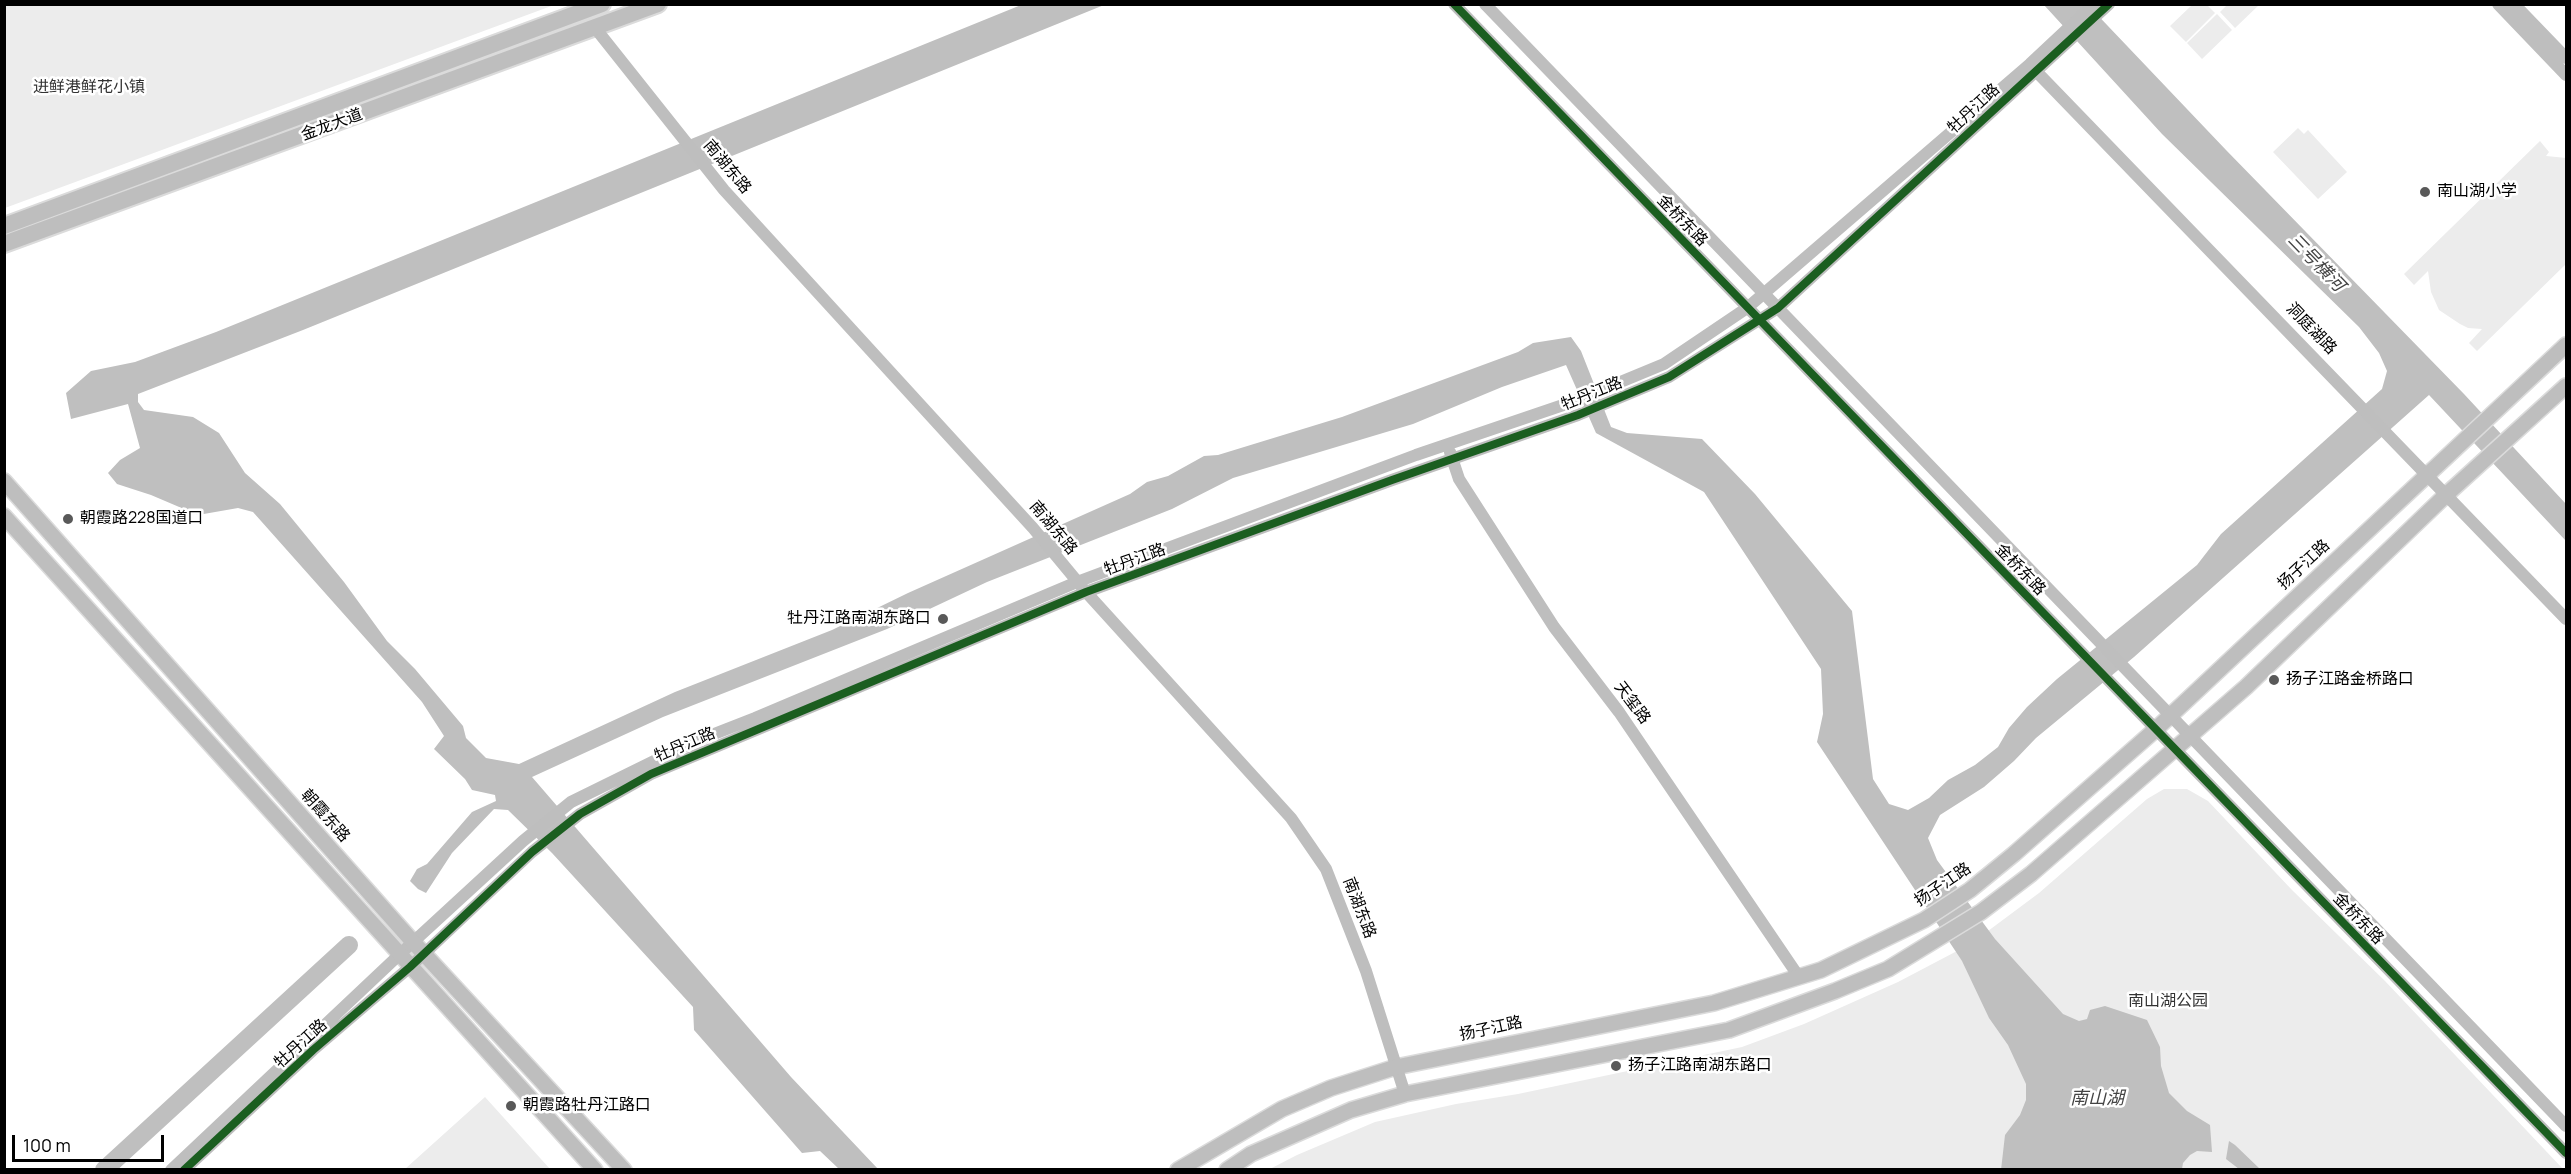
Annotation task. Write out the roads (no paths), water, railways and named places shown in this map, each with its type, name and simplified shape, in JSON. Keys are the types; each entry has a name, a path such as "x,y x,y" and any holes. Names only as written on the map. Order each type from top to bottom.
{"highway":[{"name":"金龙大道","path":"4,226 602,4"},
{"name":"金龙大道","path":"4,244 658,4"}],"main road":[{"name":"扬子江路","path":"1178,1170 1282,1109 1331,1088 1396,1067 1714,1003 1821,970 1924,920 1970,890 2155,730 2452,449 2566,345"},
{"path":"1227,1170 1251,1154 1350,1110 1405,1094 1729,1030 1888,969 1981,912 2031,874 2246,687 2447,494 2566,387"},
{"name":"朝霞东路","path":"4,481 413,942 624,1170"},
{"path":"4,516 595,1170"}],"street":[{"name":"金桥东路","path":"1454,4 2566,1153"},
{"name":"金桥东路","path":"1485,4 2566,1126"},
{"path":"2498,4 2566,75"},
{"path":"2514,4 2566,58"},
{"name":"牡丹江路","path":"184,1170 313,1050 410,967 532,852 580,814 651,774 1086,592 1578,415 1669,377 1778,308 2033,67 2102,6"},
{"name":"南湖东路","path":"596,28 713,177 1033,528 1077,582 1292,818 1326,869 1366,971 1405,1094"},
{"name":"牡丹江路","path":"171,1170 523,841 572,802 691,743 1077,582 1448,444 1572,402 1664,364 1747,308 2033,67"},
{"name":"洞庭湖路","path":"2033,67 2566,619"},
{"name":"天玺路","path":"1448,444 1459,480 1554,627 1619,712 1799,977"}],"water":[{"path":"1021,5 1104,5 303,330 138,394 138,402 144,410 193,417 219,433 245,473 280,504 344,582 387,641 415,669 463,726 466,738 486,758 519,764 675,692 832,630 908,593 1130,494 1147,482 1168,476 1204,456 1218,455 1342,417 1518,352 1533,343 1571,337 1581,351 1611,427 1627,433 1702,439 1755,494 1852,611 1873,779 1889,804 1908,810 1929,798 1948,780 1975,765 1998,747 2009,728 2027,707 2057,679 2197,565 2221,534 2382,389 2387,371 2379,353 2359,327 2162,134 2044,5 2088,5 2464,394 2566,504 2566,541 2429,395 2134,657 2036,738 1984,787 1940,815 1928,838 1937,860 1995,939 2063,1014 2079,1021 2087,1019 2090,1010 2105,1006 2147,1020 2160,1047 2161,1066 2169,1093 2187,1111 2210,1125 2212,1152 2197,1151 2183,1163 2182,1169 2001,1170 2005,1135 2020,1115 2026,1100 2026,1084 2008,1045 1989,1018 1962,961 1817,742 1823,714 1821,669 1704,492 1596,433 1566,365 1502,387 1413,424 1233,478 1172,509 987,582 887,629 663,717 532,777 791,1077 878,1169 839,1169 820,1151 802,1153 694,1030 693,1007 552,853 508,810 494,809 452,853 426,893 418,889 410,881 417,869 427,864 472,812 496,801 495,795 472,790 465,779 434,749 444,736 422,702 253,512 238,508 198,515 151,495 117,484 108,473 120,460 140,448 128,404 71,419 66,393 91,371 135,362 216,332"},
{"path":"2229,1141 2260,1169 2239,1169 2226,1159"}],"waterway":[{"path":"104,1170 349,945"}],"place":[{"name":"南山湖小学","path":"2425,192"},
{"name":"朝霞路228国道口","path":"68,519"},
{"name":"牡丹江路南湖东路口","path":"943,619"},
{"name":"扬子江路金桥路口","path":"2274,680"},
{"name":"扬子江路南湖东路口","path":"1616,1066"},
{"name":"朝霞路牡丹江路口","path":"511,1106"}],"park label":[{"name":"进鲜港鲜花小镇","path":"89,88"},
{"name":"南山湖公园","path":"2168,1002"}],"water label":[{"name":"三号横河","path":"2316,263"},
{"name":"南山湖","path":"2097,1099"}]}
